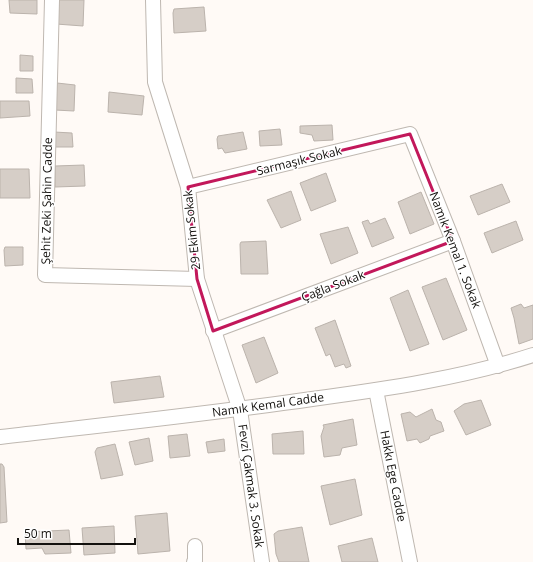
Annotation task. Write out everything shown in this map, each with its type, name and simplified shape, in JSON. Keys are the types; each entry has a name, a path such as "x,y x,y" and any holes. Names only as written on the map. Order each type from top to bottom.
{"street":[{"name":"Şehit Zeki Şahin Cadde","path":"52,0 45,275 197,279"},
{"name":"29 Ekim Sokak","path":"153,0 155,82 188,188 197,279 240,410"},
{"name":"Sarmaşık Sokak","path":"188,188 410,134"},
{"name":"Namık Kemal 1. Sokak","path":"410,134 454,241 498,366"},
{"name":"Çağla Sokak","path":"214,331 454,241"},
{"name":"Namık Kemal Cadde","path":"0,437 240,410 376,390 498,366 533,355"},
{"name":"Hakkı Ege Cadde","path":"376,390 410,562"},
{"name":"Fevzi Çakmak 3. Sokak","path":"240,410 262,562"},
{"path":"194,562 195,546"}],"highlighted area":[{"path":"410,134 453,241 213,331 197,279 188,187"}],"building":[{"path":"9,0 37,0 37,14 10,13"},
{"path":"59,0 84,0 83,26 56,24"},
{"path":"204,7 206,31 174,33 174,9"},
{"path":"20,55 33,56 33,71 20,71"},
{"path":"16,78 32,79 33,93 16,93"},
{"path":"57,83 75,85 74,111 55,110"},
{"path":"109,92 144,96 142,115 108,112"},
{"path":"0,101 29,101 30,116 0,118"},
{"path":"332,125 333,140 314,141 312,135 300,133 300,126"},
{"path":"280,129 282,145 260,146 259,131"},
{"path":"54,132 72,133 73,147 55,147"},
{"path":"243,132 247,149 225,153 222,148 218,149 218,136"},
{"path":"84,165 85,186 55,187 55,166"},
{"path":"0,169 29,169 30,198 0,198"},
{"path":"326,173 336,201 311,211 300,183"},
{"path":"502,184 510,202 478,215 470,196"},
{"path":"291,191 301,220 281,228 267,200"},
{"path":"421,192 434,224 410,234 398,202"},
{"path":"385,218 394,238 372,247 362,222 368,220 370,224"},
{"path":"516,221 523,240 492,253 484,233"},
{"path":"348,227 358,253 331,264 320,234"},
{"path":"266,241 268,274 241,274 241,242"},
{"path":"5,247 23,247 23,265 5,266"},
{"path":"446,278 467,330 443,340 422,287"},
{"path":"408,290 429,344 410,351 390,298"},
{"path":"521,304 524,308 533,305 533,339 519,344 511,308"},
{"path":"335,320 351,366 346,368 344,364 335,367 330,354 326,356 315,328"},
{"path":"264,337 278,373 256,383 242,345"},
{"path":"160,376 164,397 114,403 111,382"},
{"path":"481,400 491,425 466,435 454,411 464,404"},
{"path":"432,409 436,420 441,422 444,431 430,436 429,439 420,443 417,439 407,441 401,414 410,412 416,417"},
{"path":"353,419 357,445 342,448 340,455 324,457 321,436 324,427 323,425"},
{"path":"303,431 304,454 273,454 272,434"},
{"path":"187,434 190,456 170,458 168,436"},
{"path":"149,438 153,461 135,465 129,442"},
{"path":"224,439 225,451 208,453 206,442"},
{"path":"115,444 123,475 101,479 95,452 97,448"},
{"path":"0,464 4,467 7,522 0,523"},
{"path":"355,479 362,515 330,525 321,486"},
{"path":"167,513 170,551 138,554 135,516"},
{"path":"114,526 115,553 84,555 82,528"},
{"path":"302,527 309,562 279,562 276,554 274,534 278,531"},
{"path":"69,530 71,553 45,554 42,548 26,549 25,532"},
{"path":"372,538 378,562 342,562 338,546"}]}
